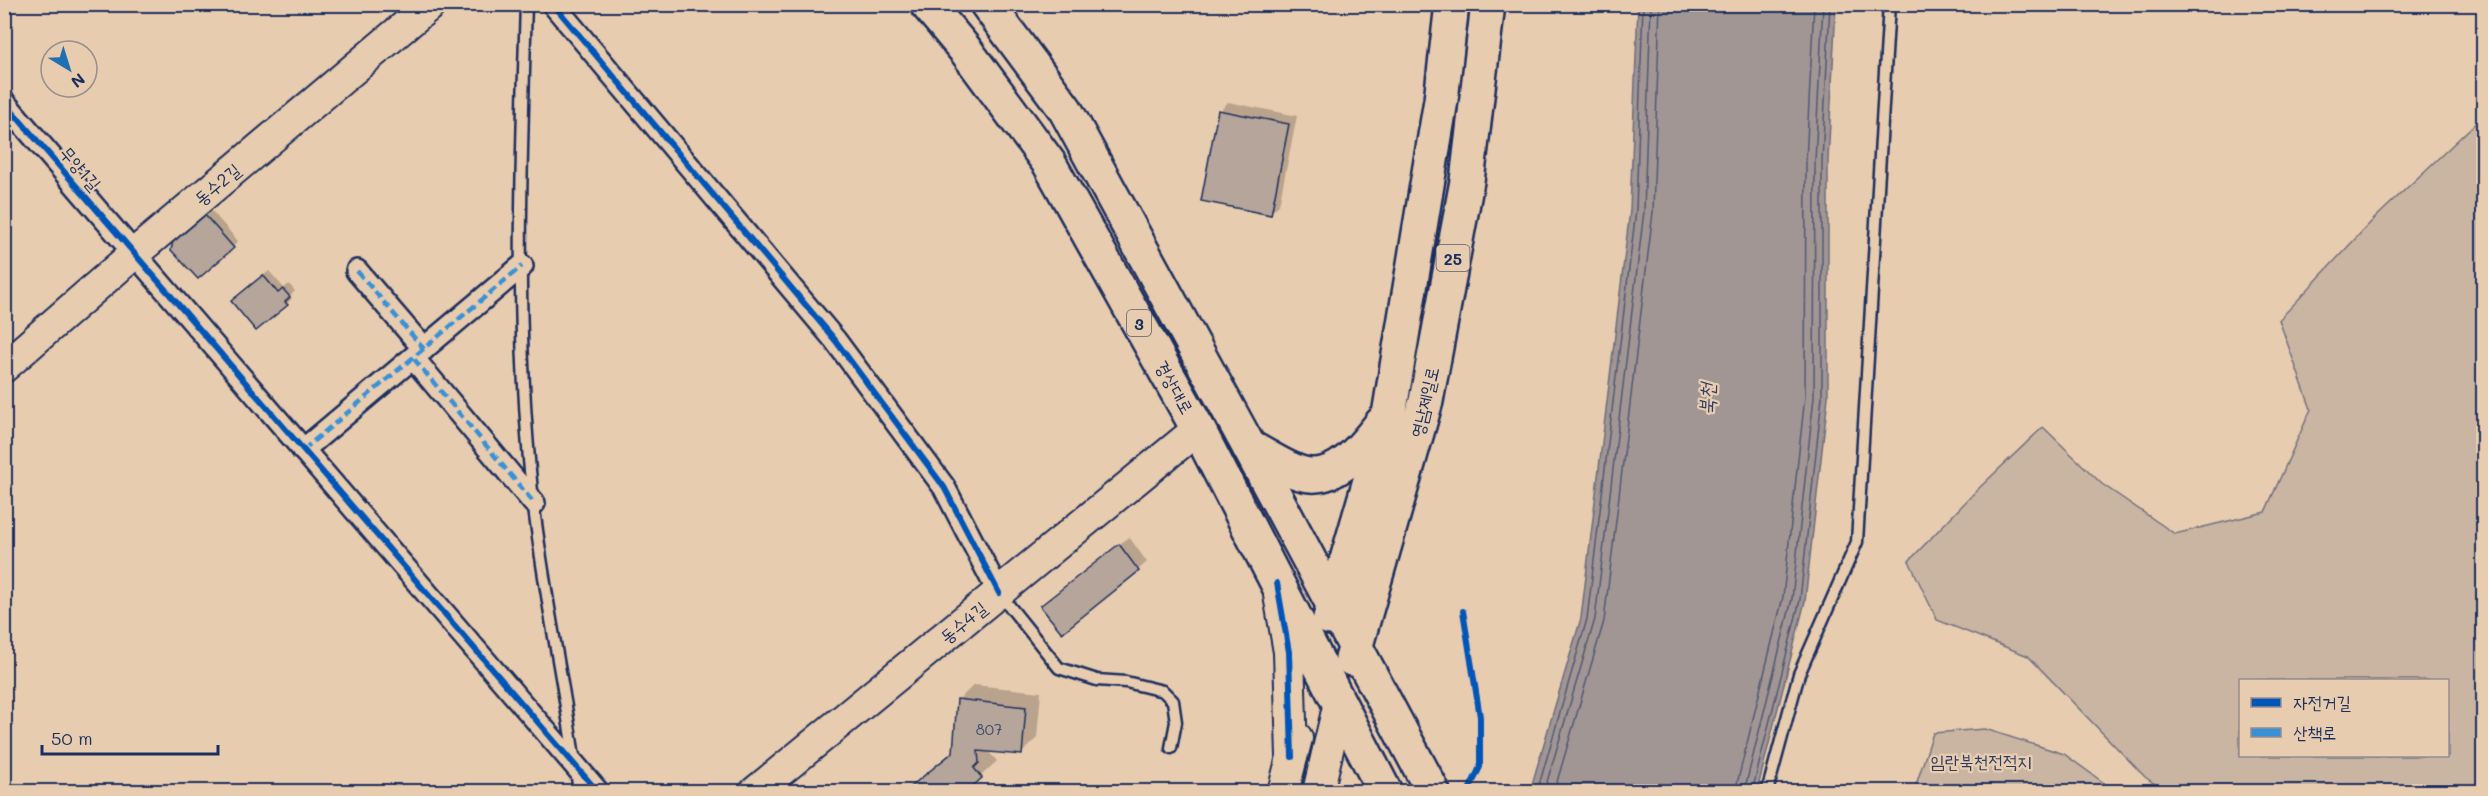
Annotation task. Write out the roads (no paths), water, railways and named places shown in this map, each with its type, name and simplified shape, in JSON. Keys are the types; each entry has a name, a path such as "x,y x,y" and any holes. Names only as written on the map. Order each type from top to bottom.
{"main road":[{"name":"경상대로","path":"927,4 967,52 1049,163 1198,429 1385,792"},
{"name":"경상대로","path":"987,4 1065,109 1431,788"},
{"name":"영남제일로","path":"1318,663 1389,415 1438,122 1452,4"},
{"name":"영남제일로","path":"1339,703 1426,401 1467,181 1488,4"},
{"path":"1249,447 1303,474 1325,475 1346,462 1389,415"}],"street":[{"name":"동수2길","path":"4,367 135,253 431,4"},
{"path":"553,4 835,340 944,487 999,593"},
{"name":"무양1길","path":"4,102 598,792"},
{"path":"303,450 522,266"},
{"path":"357,271 534,503"},
{"name":"동수4길","path":"755,792 1198,429"},
{"path":"1277,583 1289,652 1292,757"},
{"name":"영남제일로","path":"1283,792 1318,663"},
{"name":"영남제일로","path":"1318,792 1339,703"}],"lane":[{"path":"526,4 522,356 534,503 579,792"},
{"path":"1767,792 1799,674 1857,542 1889,4"},
{"path":"999,593 1059,668 1096,680 1126,682 1163,691 1173,701 1176,723 1171,748"}],"water":[{"name":"북천","path":"1638,5 1836,5 1828,161 1828,397 1805,601 1757,791 1530,791 1581,618 1630,210"}],"park label":[{"name":"임란북천전적지","path":"1981,761"}]}
